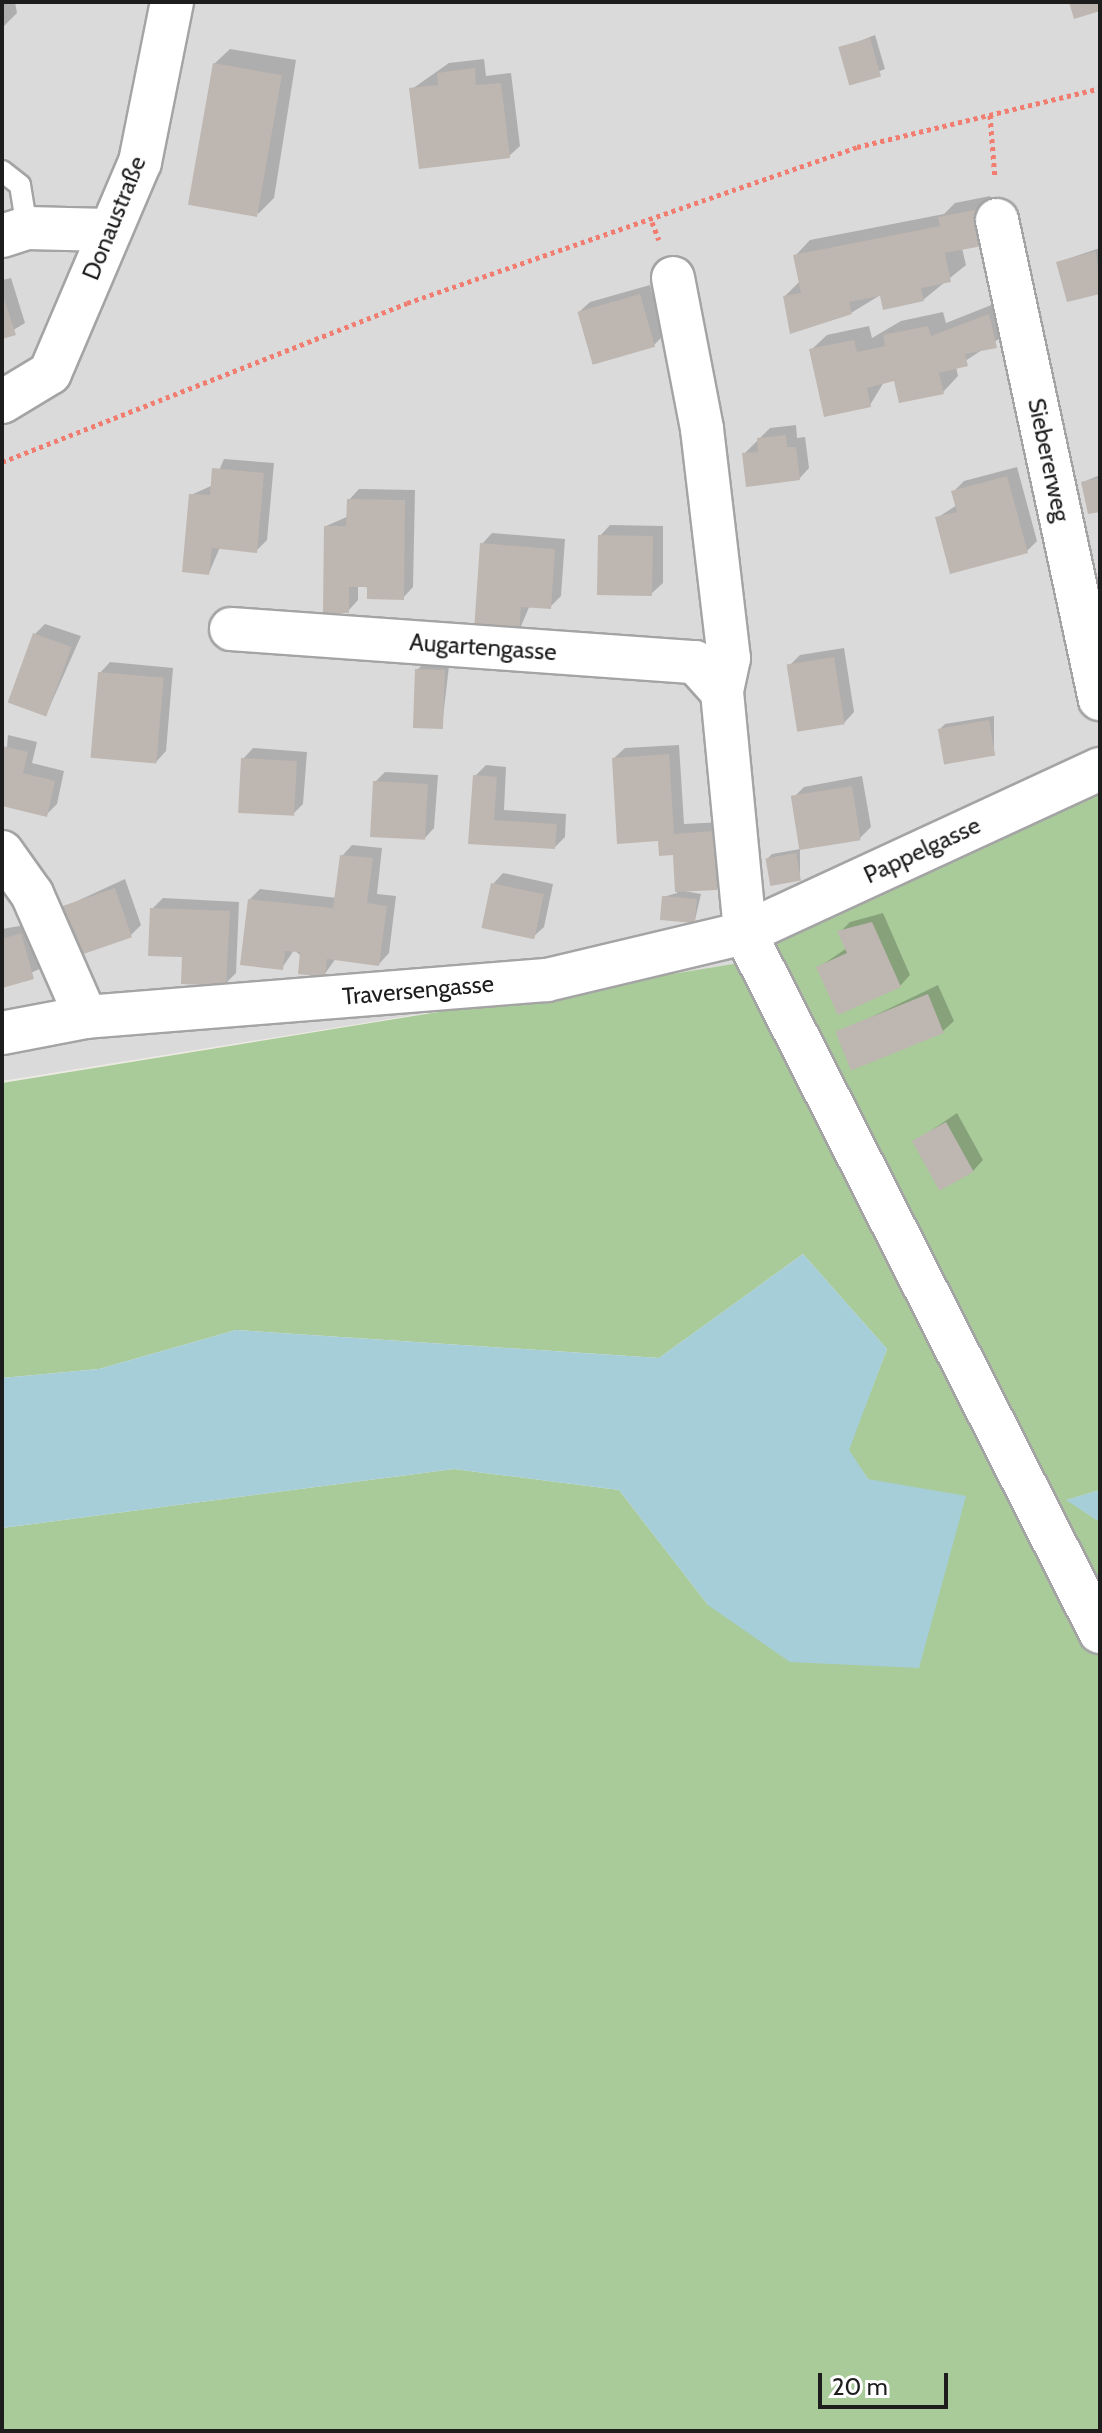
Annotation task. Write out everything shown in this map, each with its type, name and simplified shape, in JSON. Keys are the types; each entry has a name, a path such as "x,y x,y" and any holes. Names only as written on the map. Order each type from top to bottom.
{"street":[{"name":"Donaustraße","path":"2,402 50,373 108,230 140,162 172,2"},
{"name":"Siebererweg","path":"997,220 1100,699"},
{"path":"14,232 108,230"},
{"path":"673,278 713,520 729,658 722,692 745,933 1100,1632"},
{"name":"Augartengasse","path":"231,629 695,662 722,692"},
{"name":"Pappelgasse","path":"745,933 1100,769"},
{"path":"2,852 32,894 86,1017"},
{"name":"Traversengasse","path":"2,1033 86,1017 547,980 745,933"}],"lane":[{"path":"2,171 20,185 14,232"}],"path":[{"path":"2,462 407,303 857,147 1100,88"},
{"path":"990,115 997,220"}],"shaded area":[{"path":"2,2 1100,2 1100,779 733,964 2,1081"}],"green space":[{"path":"1100,779 1100,1490 1067,1500 1100,1522 1100,2431 2,2431 2,1528 454,1469 619,1490 708,1605 868,1479 848,1450 887,1349 803,1254 659,1358 236,1330 99,1369 2,1378 2,1083 733,964"}],"water":[{"path":"803,1254 887,1349 849,1450 868,1479 966,1496 919,1668 790,1662 708,1605 619,1490 454,1469 2,1528 2,1378 99,1369 236,1330 659,1358"},
{"path":"1100,1490 1100,1522 1066,1500"}],"building":[{"path":"1069,2 1100,2 1100,11 1074,19"},
{"path":"870,38 881,76 849,86 838,47"},
{"path":"213,63 282,75 257,217 188,205"},
{"path":"475,68 476,85 501,83 510,158 419,169 409,88 438,85 437,73"},
{"path":"975,210 982,246 945,253 951,282 921,288 924,301 883,310 880,296 849,302 852,314 790,334 783,296 801,293 793,255 940,226 938,217"},
{"path":"1096,251 1100,294 1067,302 1056,262"},
{"path":"2,293 16,335 2,339"},
{"path":"640,294 655,347 593,365 578,312"},
{"path":"989,314 997,348 965,354 968,366 939,373 944,394 899,403 894,381 867,388 871,407 824,417 809,349 854,340 857,352 885,346 883,335 928,326 931,336"},
{"path":"786,435 787,447 796,447 800,480 746,487 742,453 758,452 757,438"},
{"path":"212,468 264,473 257,553 212,548 209,575 182,572 189,494 210,495"},
{"path":"1007,476 1028,553 950,574 935,517 957,512 951,491"},
{"path":"1100,478 1100,512 1088,514 1081,482"},
{"path":"347,499 405,500 404,600 367,599 367,587 349,587 349,613 323,613 324,526 346,526"},
{"path":"598,535 653,536 652,596 597,595"},
{"path":"480,543 555,549 551,609 521,607 519,635 474,631"},
{"path":"33,633 72,647 46,717 8,703"},
{"path":"834,657 845,724 797,732 787,665"},
{"path":"415,669 445,670 443,729 413,728"},
{"path":"98,672 164,678 156,763 91,758"},
{"path":"989,720 995,755 944,764 938,729"},
{"path":"2,746 28,752 23,773 55,781 47,817 2,806"},
{"path":"669,754 674,834 714,831 717,890 675,892 673,855 659,856 658,841 617,844 612,758"},
{"path":"241,758 297,761 294,816 238,813"},
{"path":"473,775 497,777 494,820 557,824 555,849 468,844"},
{"path":"373,781 428,784 425,840 370,837"},
{"path":"852,786 861,840 799,850 791,796"},
{"path":"796,853 801,881 770,886 765,858"},
{"path":"340,855 373,858 367,903 387,906 379,966 327,959 325,977 298,974 300,952 285,951 283,970 240,965 248,899 333,908"},
{"path":"491,883 544,894 534,939 481,928"},
{"path":"115,888 132,937 76,956 59,907"},
{"path":"662,896 697,899 695,923 660,920"},
{"path":"150,908 230,911 226,986 181,984 182,957 148,956"},
{"path":"872,922 901,987 838,1015 816,967 847,953 837,931"},
{"path":"21,933 34,979 2,988 2,939"},
{"path":"928,994 944,1033 851,1070 835,1031"},
{"path":"946,1122 974,1172 940,1191 912,1141"}]}
